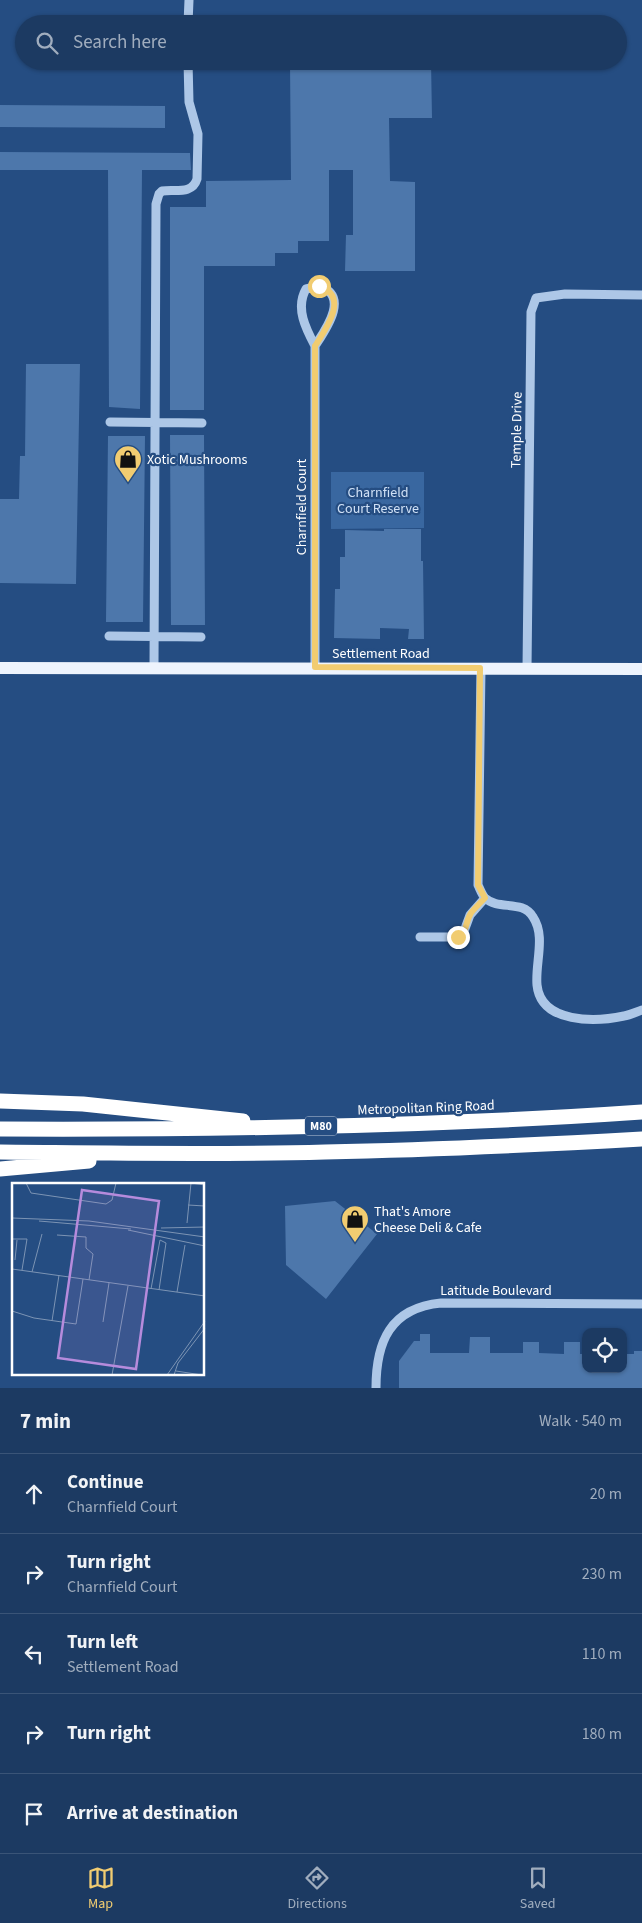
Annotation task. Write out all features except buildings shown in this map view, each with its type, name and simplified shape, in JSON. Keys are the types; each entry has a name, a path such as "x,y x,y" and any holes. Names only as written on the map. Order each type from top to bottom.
{"highway":[{"path":"0,1101 83,1104 218,1117 280,1127"},
{"name":"Metropolitan Ring Road","path":"0,1129 165,1130 280,1127 506,1120 642,1112"},
{"name":"M80","path":"0,1152 172,1154 333,1152 642,1139"},
{"path":"0,1169 172,1154"}],"main road":[{"name":"Settlement Road","path":"0,668 642,669"}],"street":[{"path":"188,15 189,0"},
{"path":"154,668 156,204 162,191 189,190 196,184 198,134 189,102 188,70"},
{"name":"Charnfield Court","path":"315,346 329,324 334,307 332,294 327,289 319,286 306,289 301,303 304,323 315,346 315,667"},
{"name":"Temple Drive","path":"527,669 531,312 536,298 564,294 642,295"},
{"path":"110,422 202,423"},
{"path":"109,636 201,637"},
{"path":"480,668 478,885 485,898 494,903 522,907 529,910 538,924 537,986 542,1000 550,1009 560,1015 578,1019 624,1016 642,1010"},
{"path":"420,937 458,937 463,934 470,915 485,898"},
{"name":"Latitude Boulevard","path":"376,1388 377,1361 382,1343 388,1332 396,1321 420,1308 441,1303 642,1304"}],"green space":[{"name":"Charnfield Court Reserve","path":"331,472 424,472 424,528 331,529"}],"place":[{"name":"Xotic Mushrooms","path":"128,483"},
{"name":"That's Amore Cheese Deli & Cafe","path":"355,1243"}],"route":[{"path":"319,286 327,289 332,294 334,307 329,324 315,346 315,667 480,668 478,885 485,898 470,915 463,934 458,937"}]}
